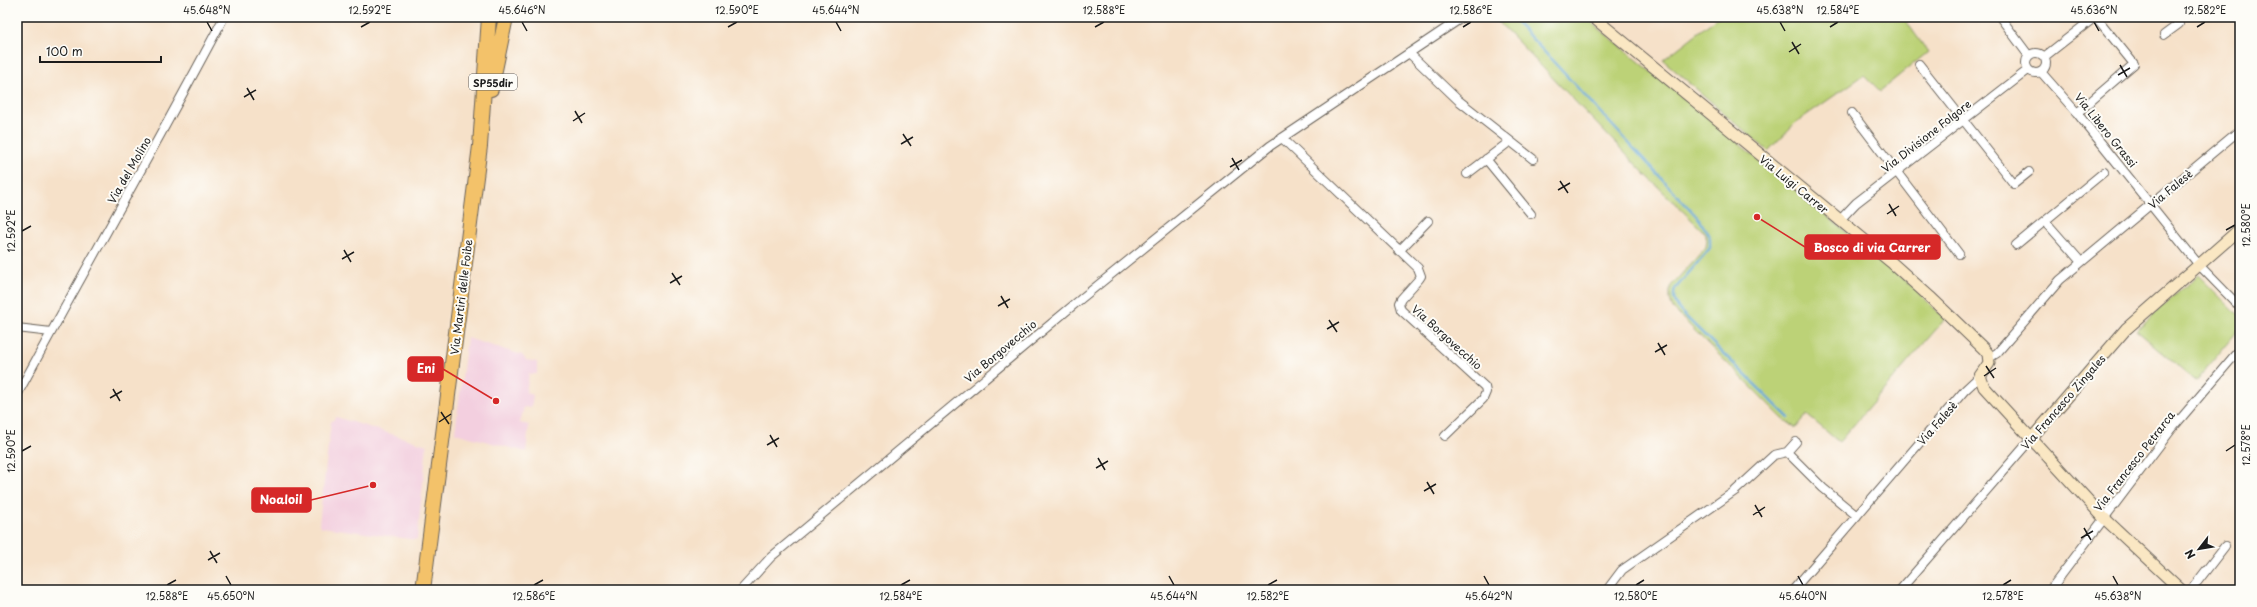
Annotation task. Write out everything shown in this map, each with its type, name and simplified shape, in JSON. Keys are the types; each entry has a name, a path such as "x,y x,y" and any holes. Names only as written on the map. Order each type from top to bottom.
{"highway":[{"name":"Via Martiri delle Foibe","path":"423,590 480,146 489,17"},
{"name":"Via Martiri delle Foibe","path":"480,146 506,17"}],"street":[{"name":"Via del Molino","path":"17,395 162,135 177,101 224,17"},
{"name":"Via Borgovecchio","path":"741,590 771,557 1164,230 1282,138 1463,17"},
{"name":"Via Luigi Carrer","path":"1593,17 1930,296 1984,349 1988,358"},
{"path":"2000,17 2029,56"},
{"path":"2044,58 2095,17 2134,64 2077,113"},
{"path":"2164,35 2179,24 2174,17"},
{"path":"1409,53 1458,100 1509,142 1533,159"},
{"path":"2029,56 2037,54 2044,58"},
{"path":"2029,56 2026,63 2028,70 2035,73 2041,72 2045,64 2044,58"},
{"path":"1919,64 2014,184 2029,172"},
{"name":"Via Divisione Folgore","path":"1839,221 1856,203 2028,70"},
{"name":"Via Libero Grassi","path":"2041,72 2077,113 2200,265 2240,307"},
{"path":"1852,113 1896,173 1959,254"},
{"name":"Via Falesè","path":"1793,590 1965,390 1980,376 1989,363 1988,358 1997,352 2060,280 2240,130"},
{"name":"Via Borgovecchio","path":"1282,138 1418,268 1421,276 1400,299 1399,303 1401,310 1485,387 1486,392 1483,399 1445,436"},
{"path":"1467,174 1509,142"},
{"path":"1486,159 1531,214"},
{"path":"2016,245 2104,172"},
{"path":"1399,250 1428,221"},
{"path":"2045,221 2080,262"},
{"name":"Via Francesco Zingales","path":"1900,590 2118,337 2240,229"},
{"path":"17,328 51,332"},
{"name":"Via Francesco Petrarca","path":"2050,590 2171,430 2240,349"},
{"path":"1980,376 1984,388 2032,438 2104,518 2181,590"},
{"path":"1607,590 1622,570 1735,491 1774,455 1787,452 1796,442"},
{"path":"1787,452 1823,488 1857,516"},
{"path":"2191,590 2225,546"}],"shaded area":[{"path":"467,338 522,355 526,360 537,362 537,374 529,374 526,393 533,395 531,408 524,407 520,423 529,425 526,452 455,433"},
{"path":"336,417 427,445 417,540 322,527 319,524 331,422"}],"green space":[{"path":"1494,17 1585,17 1913,287 1945,319 1839,442 1807,415 1796,428 1782,418 1673,309 1670,299 1670,287 1706,247 1707,239 1703,231 1645,174"},
{"path":"1718,17 1903,17 1928,52 1880,91 1864,75 1795,123 1768,151 1663,60"},
{"path":"2198,275 2240,317 2240,328 2196,381 2136,330"}],"waterway":[{"path":"1512,17 1700,220 1710,238 1710,248 1675,289 1674,298 1676,303 1680,311 1789,418"}],"place":[{"name":"Bosco di via Carrer","path":"1757,217"},
{"name":"Eni","path":"496,401"},
{"name":"Noaloil","path":"373,485"}]}
